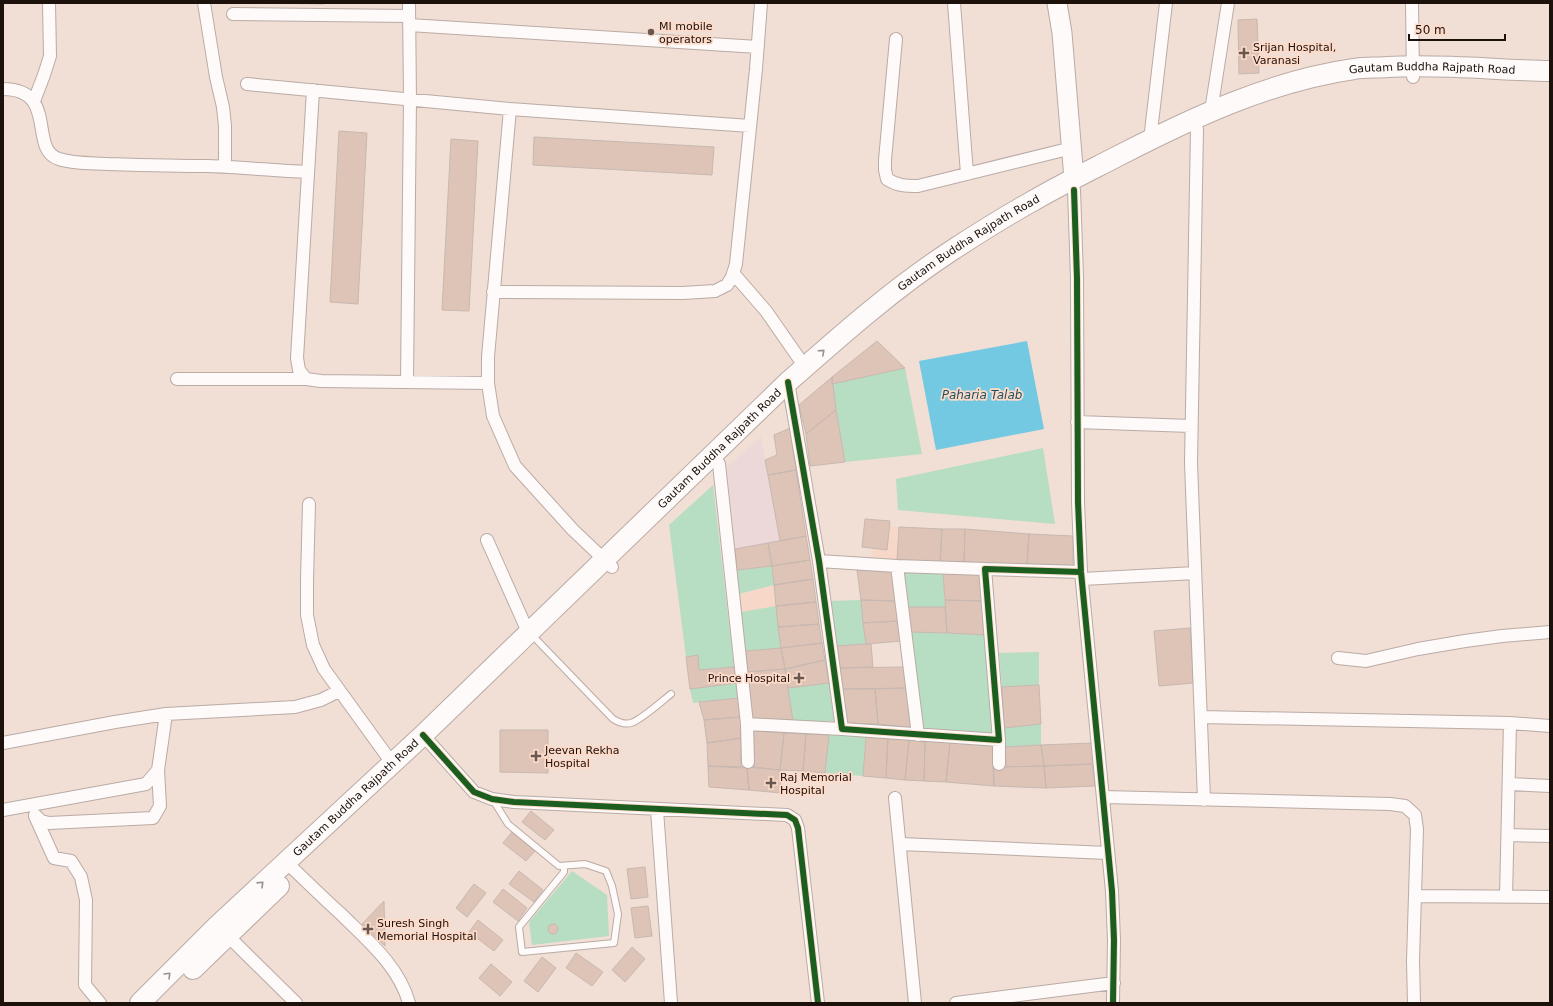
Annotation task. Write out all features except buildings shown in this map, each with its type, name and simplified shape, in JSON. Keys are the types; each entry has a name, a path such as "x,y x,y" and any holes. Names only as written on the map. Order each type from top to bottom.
{"highway":[{"name":"Gautam Buddha Rajpath Road","path":"140,1003 223,931 392,763 426,739 789,390 805,367 847,330 910,280 950,252 1032,201 1074,185 1150,140 1211,111 1268,90 1316,76 1355,69 1413,71 1456,66 1550,71"},
{"path":"608,563 719,464 789,390 933,277 1074,185 1197,129 1257,106 1321,86 1413,71 1550,82"},
{"path":"290,866 426,739"},
{"path":"159,1003 223,931"}],"main road":[{"path":"1057,3 1062,33 1074,185"}],"street":[{"path":"34,101 50,56 49,3"},
{"path":"204,3 216,77 223,107 225,126 225,167"},
{"path":"407,382 410,100 409,3"},
{"path":"494,292 683,293 715,290 727,285 736,264 758,47 761,3"},
{"path":"954,3 967,174"},
{"path":"1150,140 1166,3"},
{"path":"1211,111 1228,3"},
{"path":"1412,3 1413,71"},
{"path":"233,14 409,20 758,47"},
{"path":"896,39 885,160 887,179 894,184 918,186 1072,148"},
{"path":"247,84 510,109 750,126"},
{"path":"3,89 25,93 34,101 40,117 45,144 50,153 58,159 83,163 225,167 308,172"},
{"path":"306,379 299,370 297,358 313,90"},
{"path":"510,109 488,357 488,383 494,416 515,466 573,530 608,563"},
{"path":"1197,129 1191,426 1204,800"},
{"path":"1074,185 1077,278 1078,502 1082,575 1112,898 1113,1003"},
{"path":"733,273 766,311 805,367"},
{"path":"177,379 306,379 322,381 488,383"},
{"path":"789,390 819,562 842,729"},
{"path":"1077,422 1191,426"},
{"path":"719,464 747,724 748,762"},
{"path":"309,504 306,580 308,615 313,645 324,669 392,763"},
{"path":"487,540 532,636"},
{"path":"819,562 986,568 1082,575 1195,573"},
{"path":"897,566 918,734"},
{"path":"986,568 999,740 999,764"},
{"path":"1338,658 1366,661 1418,649 1465,641 1550,632"},
{"path":"3,743 114,722 166,714 295,707 321,700 339,690"},
{"path":"33,811 41,822 49,823 153,818 160,806 158,770 166,714"},
{"path":"1201,717 1510,723 1550,726"},
{"path":"1506,897 1510,723"},
{"path":"747,724 999,740"},
{"path":"426,739 474,792 492,799 514,802 657,810 787,815 795,820 798,828 818,1003"},
{"path":"3,810 33,811 146,784 158,770"},
{"path":"1509,784 1550,786"},
{"path":"1102,797 1390,804 1405,806 1415,815 1417,829 1414,1003"},
{"path":"895,798 915,1003"},
{"path":"657,810 671,1003"},
{"path":"33,811 54,858 71,861 81,877 86,900 85,985 100,1003"},
{"path":"1508,835 1550,836"},
{"path":"900,844 1108,853"},
{"path":"290,866 372,945 398,977 406,991 409,1003"},
{"path":"1415,896 1550,897"},
{"path":"223,931 296,1003"},
{"path":"956,1003 990,1001 1114,983"}],"lane":[{"path":"532,636 613,719 620,723 630,723 640,718 671,694"},
{"path":"492,799 508,824 559,866 585,864 606,872 612,886 618,914 614,943 522,952 519,927 564,872 564,866"}],"shaded area":[{"path":"761,437 780,541 735,549 727,467"},
{"path":"875,525 899,527 897,560 872,558"},
{"path":"774,585 776,606 741,612 739,594"}],"green space":[{"path":"905,368 922,454 845,462 832,384"},
{"path":"1043,448 1055,524 898,510 896,479"},
{"path":"713,485 734,667 699,670 686,657 669,525"},
{"path":"772,566 774,585 739,594 737,570"},
{"path":"903,571 943,572 945,607 908,607"},
{"path":"861,600 866,644 835,646 828,601"},
{"path":"776,606 781,648 746,651 741,612"},
{"path":"911,632 987,635 993,733 923,728"},
{"path":"1039,652 1039,685 1002,687 999,653"},
{"path":"737,683 739,698 693,703 690,689"},
{"path":"829,683 834,721 793,721 788,688"},
{"path":"1041,724 1041,745 1005,747 1004,728"},
{"path":"829,735 866,737 863,776 825,773"},
{"path":"572,871 607,895 609,936 532,945 529,922"}],"water":[{"name":"Paharia Talab","path":"1027,341 1044,429 936,450 919,361"}],"cycle path":[{"path":"1074,190 1077,278 1078,502 1081,572 1112,891 1114,940 1113,1003"},
{"path":"788,382 819,561 842,729 999,740 985,569 1081,572"},
{"path":"423,735 474,792 492,799 514,802 787,815 795,820 798,828 818,1003"}],"place":[{"name":"MI mobile operators","path":"651,32"},
{"name":"Srijan Hospital, Varanasi","path":"1244,53"},
{"name":"Prince Hospital","path":"799,678"},
{"name":"Jeevan Rekha Hospital","path":"536,756"},
{"name":"Raj Memorial Hospital","path":"771,783"},
{"name":"Suresh Singh Memorial Hospital","path":"368,929"}]}
